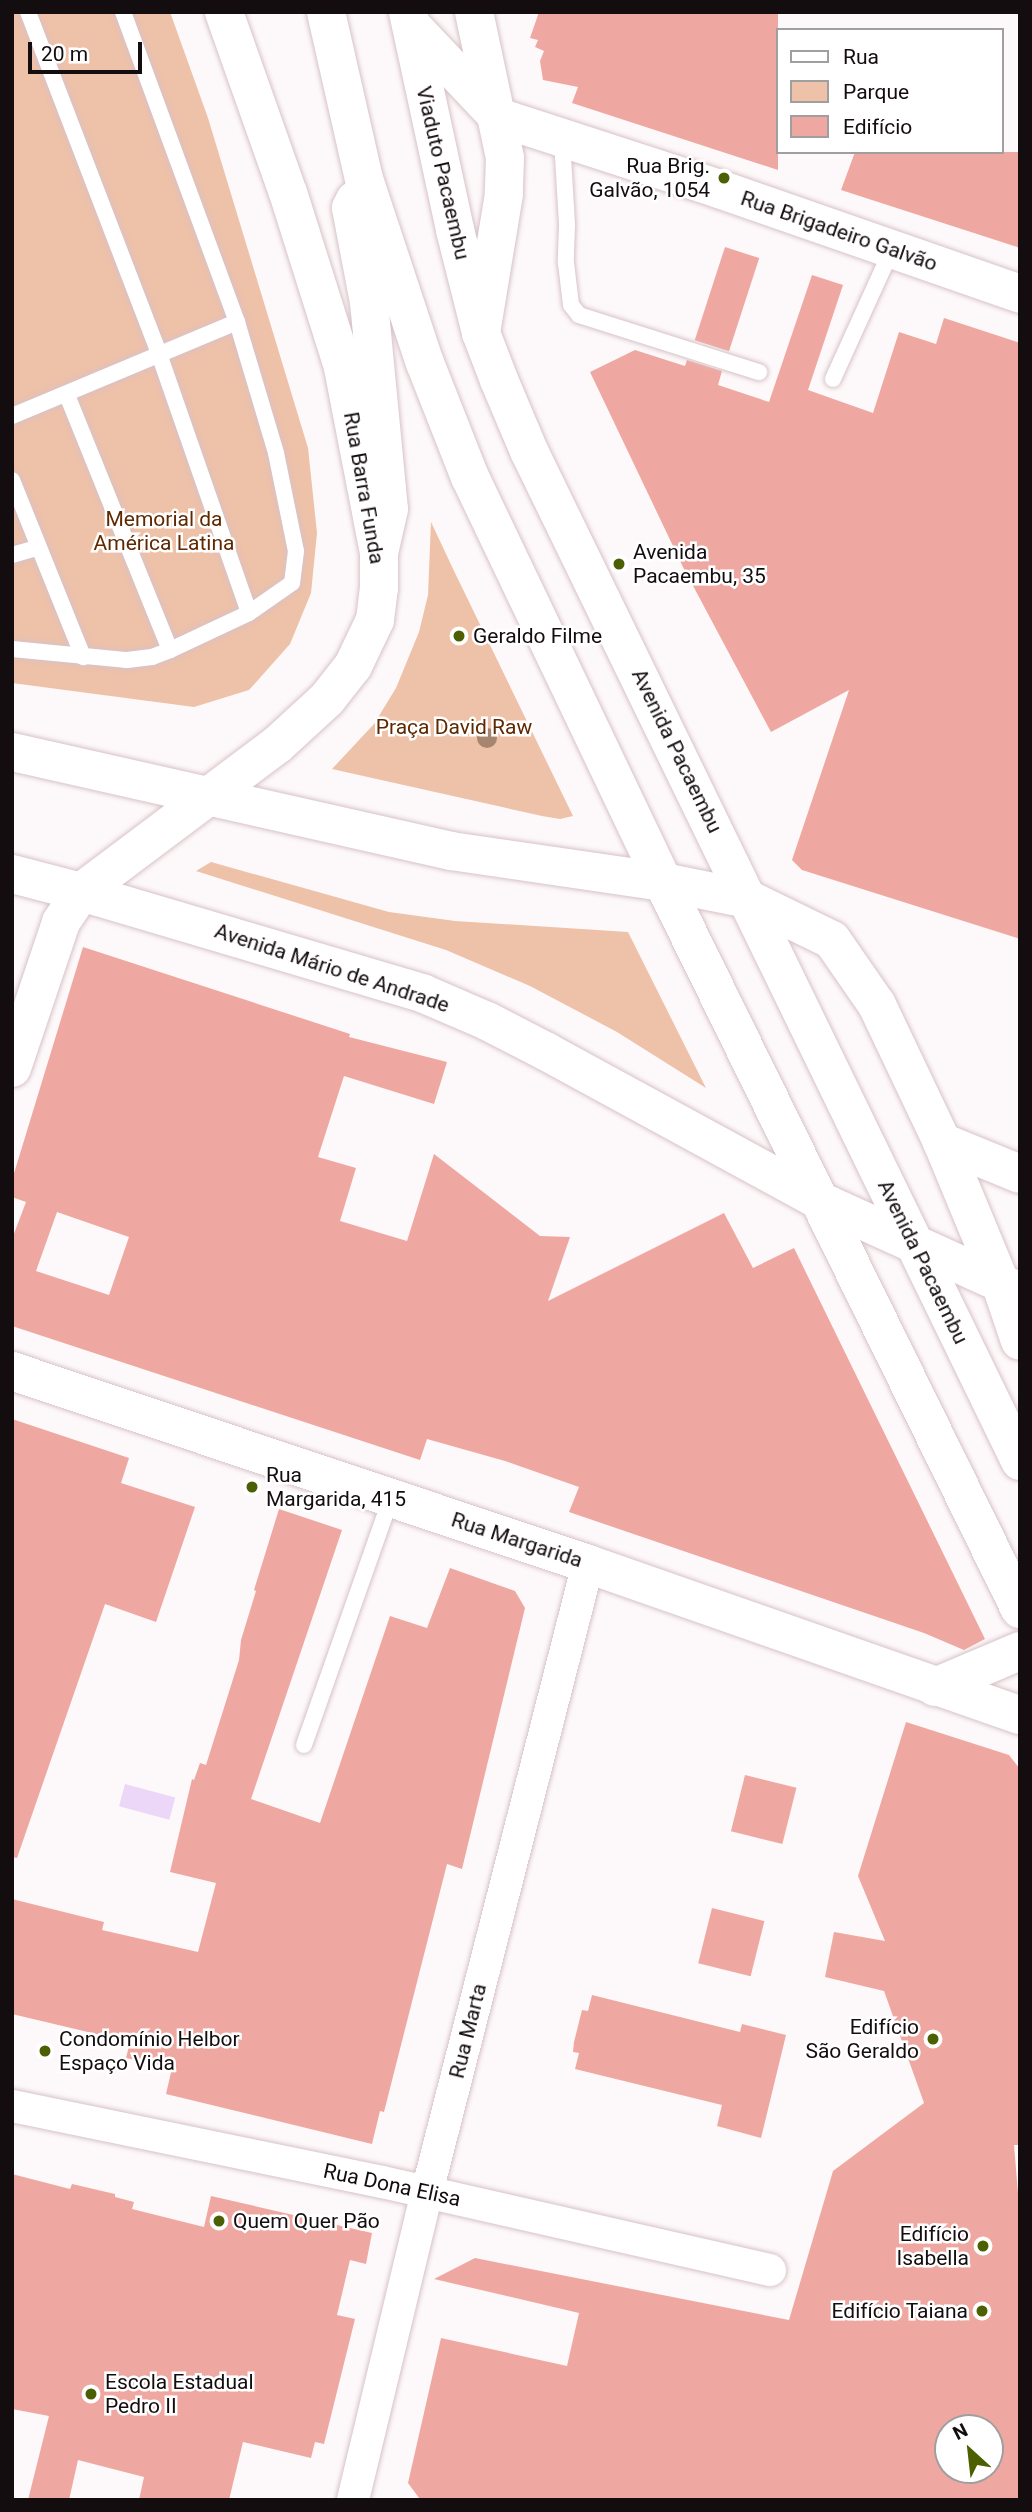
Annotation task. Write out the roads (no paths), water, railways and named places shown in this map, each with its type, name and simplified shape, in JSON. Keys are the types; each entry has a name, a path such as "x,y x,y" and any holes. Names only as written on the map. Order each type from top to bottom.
{"street":[{"name":"Rua Barra Funda","path":"12,1068 61,922 81,892 210,797 298,726 327,699 353,666 375,620 379,553 343,367 288,193 225,12"},
{"path":"474,12 505,158 504,194 481,333"},
{"path":"327,16 364,179 425,363 470,477 663,881 822,1202 864,1296 1020,1609"},
{"name":"Rua Brigadeiro Galvão","path":"410,18 498,117 1020,294"},
{"name":"Viaduto Pacaembu","path":"410,18 435,146 481,333"},
{"path":"364,179 351,208 369,302 389,509 379,553"},
{"name":"Avenida Pacaembu","path":"481,333 529,451 1020,1461"},
{"path":"12,752 451,851 663,881 748,899 832,940 877,1005 1010,1287 1020,1341"},
{"name":"Avenida Mário de Andrade","path":"12,874 422,993 523,1040 822,1202 1010,1287"},
{"path":"942,1142 1020,1174"},
{"name":"Rua Margarida","path":"12,1371 588,1564 1020,1715"},
{"name":"Rua Marta","path":"354,2500 427,2192 588,1564"},
{"path":"935,1687 1020,1651"},
{"name":"Rua Dona Elisa","path":"12,2106 427,2192 770,2270"}],"lane":[{"path":"28,12 159,354 249,613"},
{"path":"12,649 127,660 152,657 249,613 292,583 296,551 276,453 237,322 123,12"},
{"path":"562,137 567,225 566,263 571,305 579,315 613,328 759,372"},
{"path":"833,379 892,249"},
{"path":"12,416 237,322"},
{"path":"67,395 170,650"},
{"path":"12,480 37,548 83,657"},
{"path":"12,555 37,548"},
{"path":"304,1745 391,1498"}],"place":[{"name":"Rua Brig. Galvão, 1054","path":"724,178"},
{"name":"Avenida Pacaembu, 35","path":"619,564"},
{"name":"Geraldo Filme","path":"459,636"},
{"name":"Rua Margarida, 415","path":"252,1487"},
{"name":"Edifício São Geraldo","path":"933,2039"},
{"name":"Condomínio Helbor Espaço Vida","path":"45,2051"},
{"name":"Quem Quer Pão","path":"219,2221"},
{"name":"Edifício Isabella","path":"983,2246"},
{"name":"Edifício Taiana","path":"982,2311"},
{"name":"Escola Estadual Pedro II","path":"91,2394"}],"park label":[{"name":"Memorial da América Latina","path":"164,531"},
{"name":"Praça David Raw","path":"454,727"}]}
